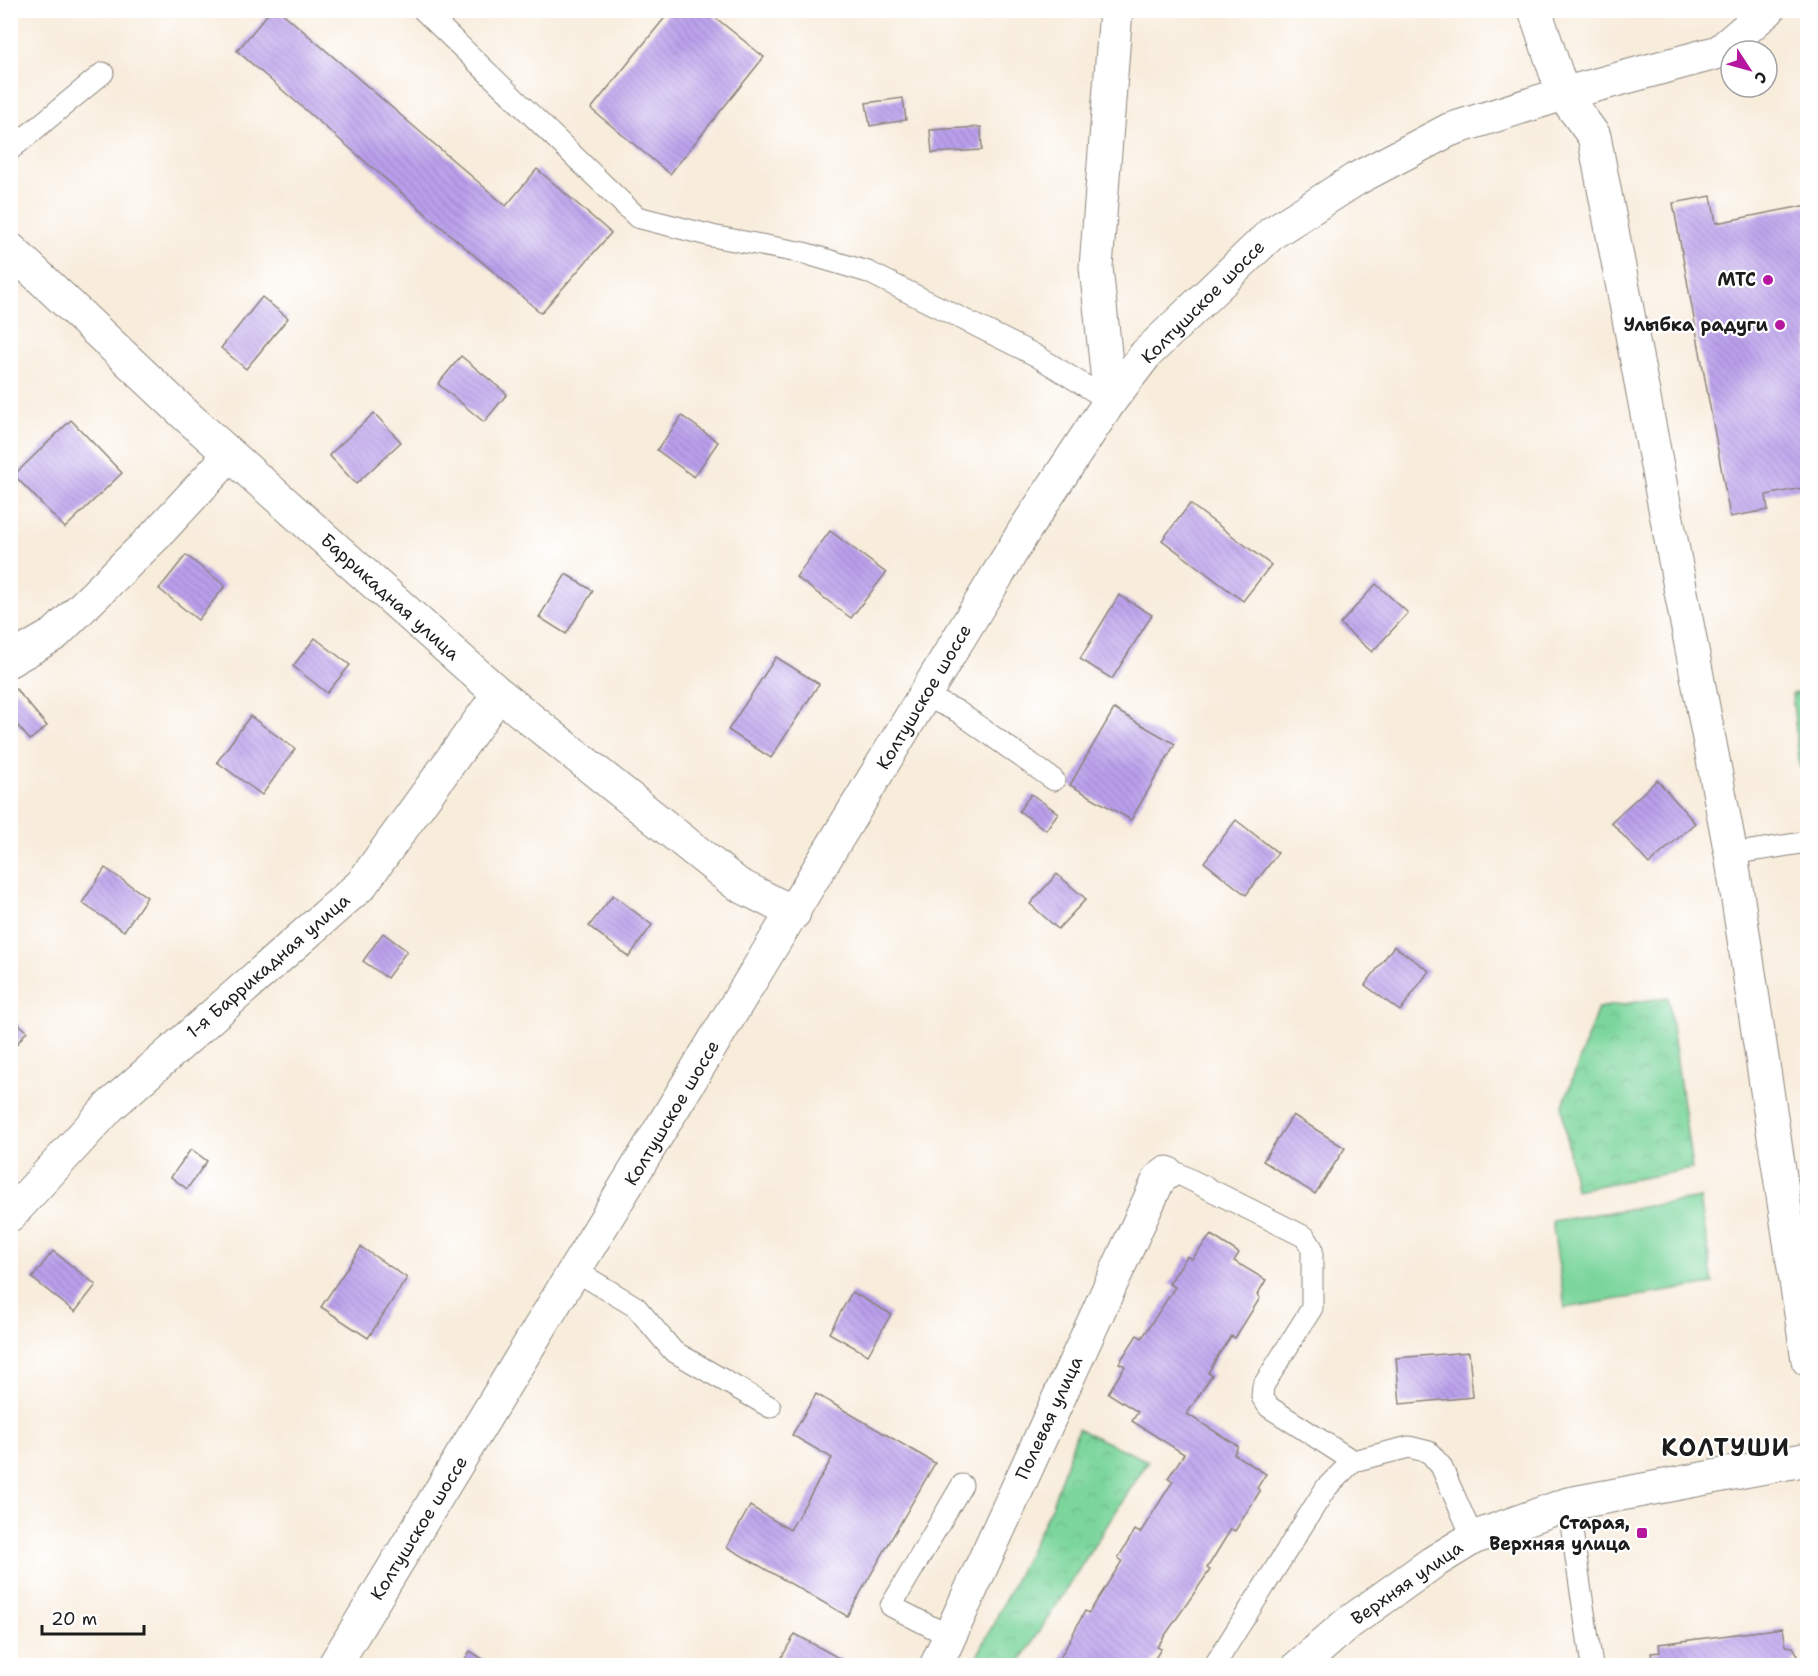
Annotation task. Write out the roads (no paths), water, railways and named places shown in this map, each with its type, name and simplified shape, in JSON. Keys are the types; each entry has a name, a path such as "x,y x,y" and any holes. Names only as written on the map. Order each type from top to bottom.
{"street":[{"path":"1110,401 1096,267 1116,10"},
{"path":"1535,10 1563,94 1594,136 1731,854 1808,1360"},
{"name":"Колтушское шоссе","path":"333,1665 576,1271 1026,528 1110,401 1146,354 1272,233 1356,179 1449,130 1563,94 1719,52 1768,10"},
{"name":"Баррикадная улица","path":"10,249 230,455 499,694 737,884 794,913"},
{"path":"10,660 55,634 156,535 230,455"},
{"name":"1-я Баррикадная улица","path":"10,1215 110,1106 361,885 499,694"},
{"name":"Полевая улица","path":"936,1665 1159,1179 1167,1173"},
{"name":"Верхняя улица","path":"1299,1665 1347,1624 1432,1563 1473,1538 1568,1504 1808,1459"}],"lane":[{"path":"423,10 637,217 712,236 804,253 868,272 1035,355 1110,401"},
{"path":"10,150 102,73"},
{"path":"925,696 957,711 1054,780"},
{"path":"1731,854 1808,842"},
{"path":"1167,1173 1177,1173 1305,1237 1309,1242 1312,1248 1312,1308 1263,1386 1262,1397 1269,1407 1353,1461"},
{"path":"576,1271 636,1307 673,1351 770,1407"},
{"path":"1214,1665 1326,1488 1353,1461 1409,1447 1429,1452 1441,1466 1473,1538"},
{"path":"949,1636 891,1606 962,1485"},
{"path":"1568,1504 1593,1665"}],"place":[{"name":"МТС","path":"1768,280"},
{"name":"Улыбка радуги","path":"1780,325"},
{"name":"Старая, Верхняя улица","path":"1642,1533"}],"district":[{"name":"КОЛТУШИ","path":"1726,1448"}]}
